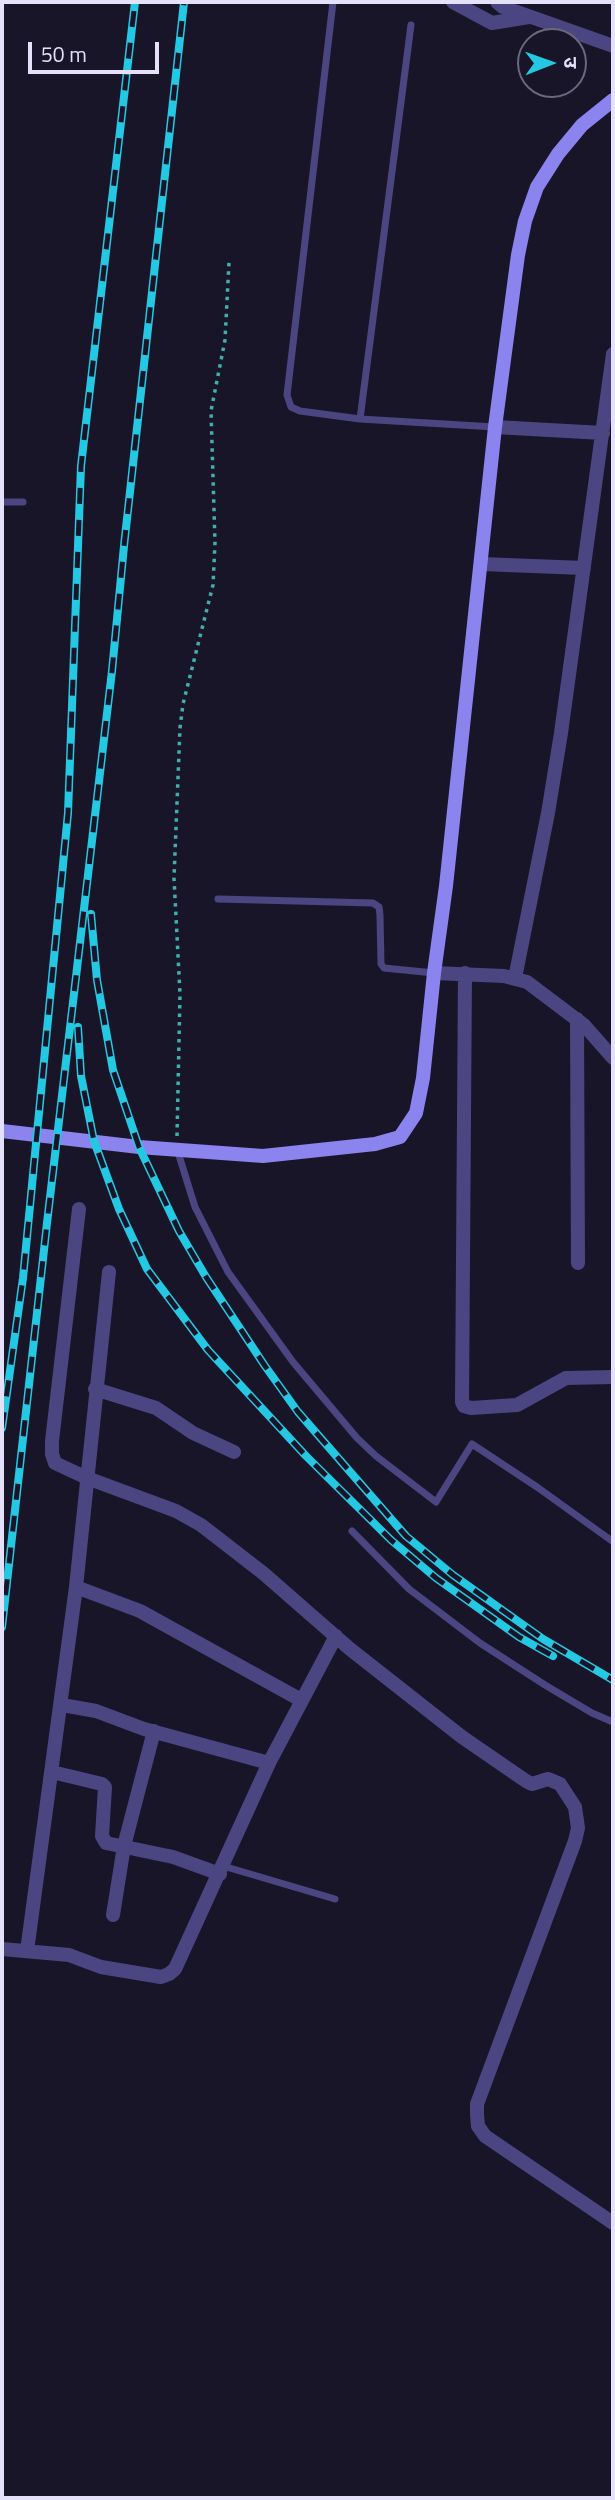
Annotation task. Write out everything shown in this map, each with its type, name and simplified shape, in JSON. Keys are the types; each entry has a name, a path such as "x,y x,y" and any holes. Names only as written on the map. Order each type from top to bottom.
{"street":[{"path":"453,2 492,23 530,16"},
{"path":"497,2 503,7 613,46"},
{"path":"2,1131 139,1147 263,1156 375,1144 400,1137 416,1113 423,1078 448,873 495,428 518,255 525,221 537,187 558,153 582,125 613,100"},
{"path":"515,978 550,800 613,354"},
{"path":"495,428 603,433"},
{"path":"481,564 584,568"},
{"path":"434,973 465,973 515,978 527,982 577,1019 613,1058"},
{"path":"465,973 462,1402 464,1406 471,1408 517,1405 566,1378 613,1377"},
{"path":"577,1019 578,1263"},
{"path":"79,1209 52,1454 55,1462 87,1478 176,1511 201,1525 462,1737 532,1784 548,1779 563,1787 575,1807 578,1817 575,1842 477,2104 478,2126 485,2136 613,2222"},
{"path":"27,1951 62,1705 109,1272"},
{"path":"95,1389 156,1408 194,1433 234,1452"},
{"path":"76,1587 140,1611 301,1700"},
{"path":"2,1949 69,1955 101,1967 161,1977 169,1975 175,1969 301,1700 336,1636"},
{"path":"62,1705 96,1711 153,1731 270,1763"},
{"path":"113,1915 124,1846 153,1731"},
{"path":"52,1772 102,1784 106,1793 103,1840 221,1870"}],"lane":[{"path":"333,2 287,395 292,407 300,411 360,419 495,428"},
{"path":"360,419 411,25"},
{"path":"2,502 23,502"},
{"path":"218,899 373,903 379,907 381,964 384,968 434,973"},
{"path":"177,1149 195,1207 228,1272 293,1362 357,1438 376,1456 436,1502 472,1444 611,1541"},
{"path":"352,1531 409,1590 480,1643 592,1713 613,1722"},
{"path":"221,1870 335,1899"}],"path":[{"path":"177,1149 180,994 174,878 180,728 183,704 213,585 215,543 211,411 227,323 229,262"}],"railway":[{"path":"2,1428 23,1278 68,813 81,466 135,2"},
{"path":"2,1627 112,671 184,2"},
{"path":"91,914 97,980 113,1070 139,1147 179,1231 265,1366 298,1412 406,1536 453,1575 543,1639 613,1680"},
{"path":"78,1027 81,1076 94,1141 119,1209 147,1269 208,1350 306,1456 391,1540 436,1578 519,1637 553,1656"}]}
